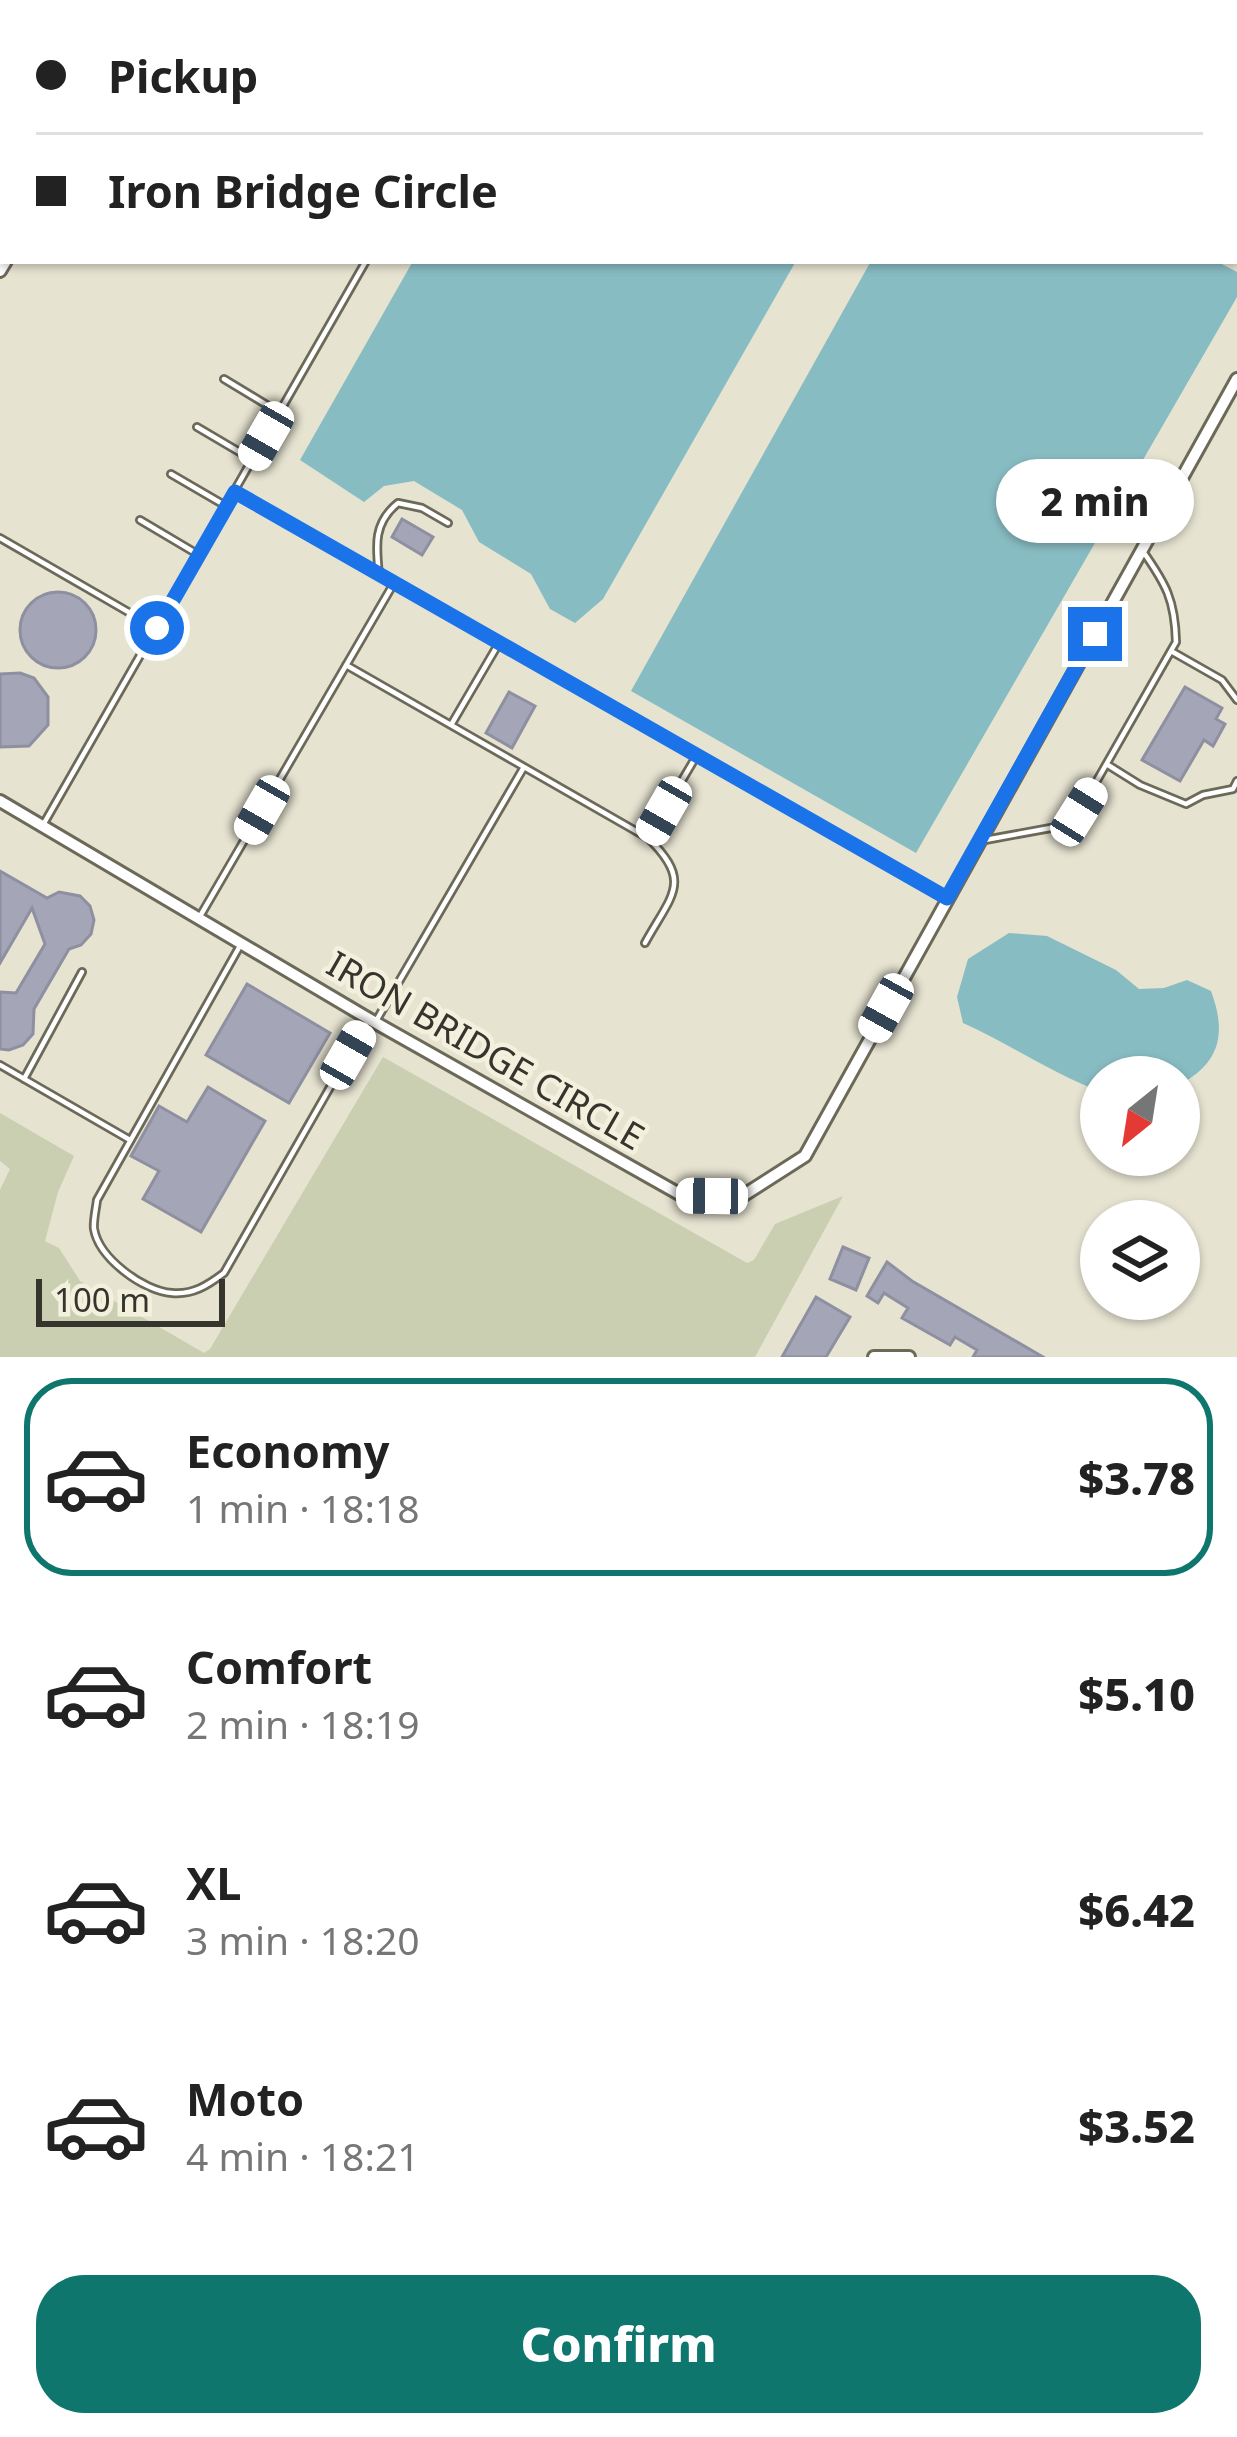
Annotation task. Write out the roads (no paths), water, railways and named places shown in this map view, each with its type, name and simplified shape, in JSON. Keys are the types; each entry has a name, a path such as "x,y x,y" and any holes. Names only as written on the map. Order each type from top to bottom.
{"street":[{"name":"IRON BRIDGE CIRCLE","path":"0,801 372,1021 681,1195 744,1196 805,1156 1237,379"},
{"path":"874,1357 909,1357"}],"lane":[{"path":"44,825 364,264"},
{"path":"224,379 280,413"},
{"path":"197,427 253,460"},
{"path":"171,474 226,506"},
{"path":"235,492 947,898"},
{"path":"379,575 375,535 389,509 398,503 409,504 448,523"},
{"path":"140,520 199,555"},
{"path":"0,538 157,628"},
{"path":"977,842 1056,827 1079,812 1108,765 1175,642 1175,614 1166,584 1142,550"},
{"path":"199,918 394,583"},
{"path":"451,725 499,643"},
{"path":"1171,650 1222,680 1237,700"},
{"path":"346,665 648,838 671,860 675,873 672,895 645,943"},
{"path":"648,838 697,755"},
{"path":"1108,765 1186,804 1233,788 1237,781"},
{"path":"241,944 97,1200 94,1229 106,1256 136,1278 170,1294 200,1290 224,1273 524,767"},
{"path":"23,1079 82,972"},
{"path":"0,1066 130,1141"}],"water":[{"path":"411,264 794,264 603,599 575,623 550,609 531,574 479,542 462,510 414,481 384,486 364,502 300,460"},
{"path":"869,264 1222,264 1237,272 1237,297 916,853 631,691"},
{"path":"1009,933 1047,936 1116,970 1139,989 1164,988 1187,980 1211,991 1219,1021 1216,1046 1200,1070 1200,1056 1080,1056 1080,1083 963,1023 957,997 968,959"}]}
